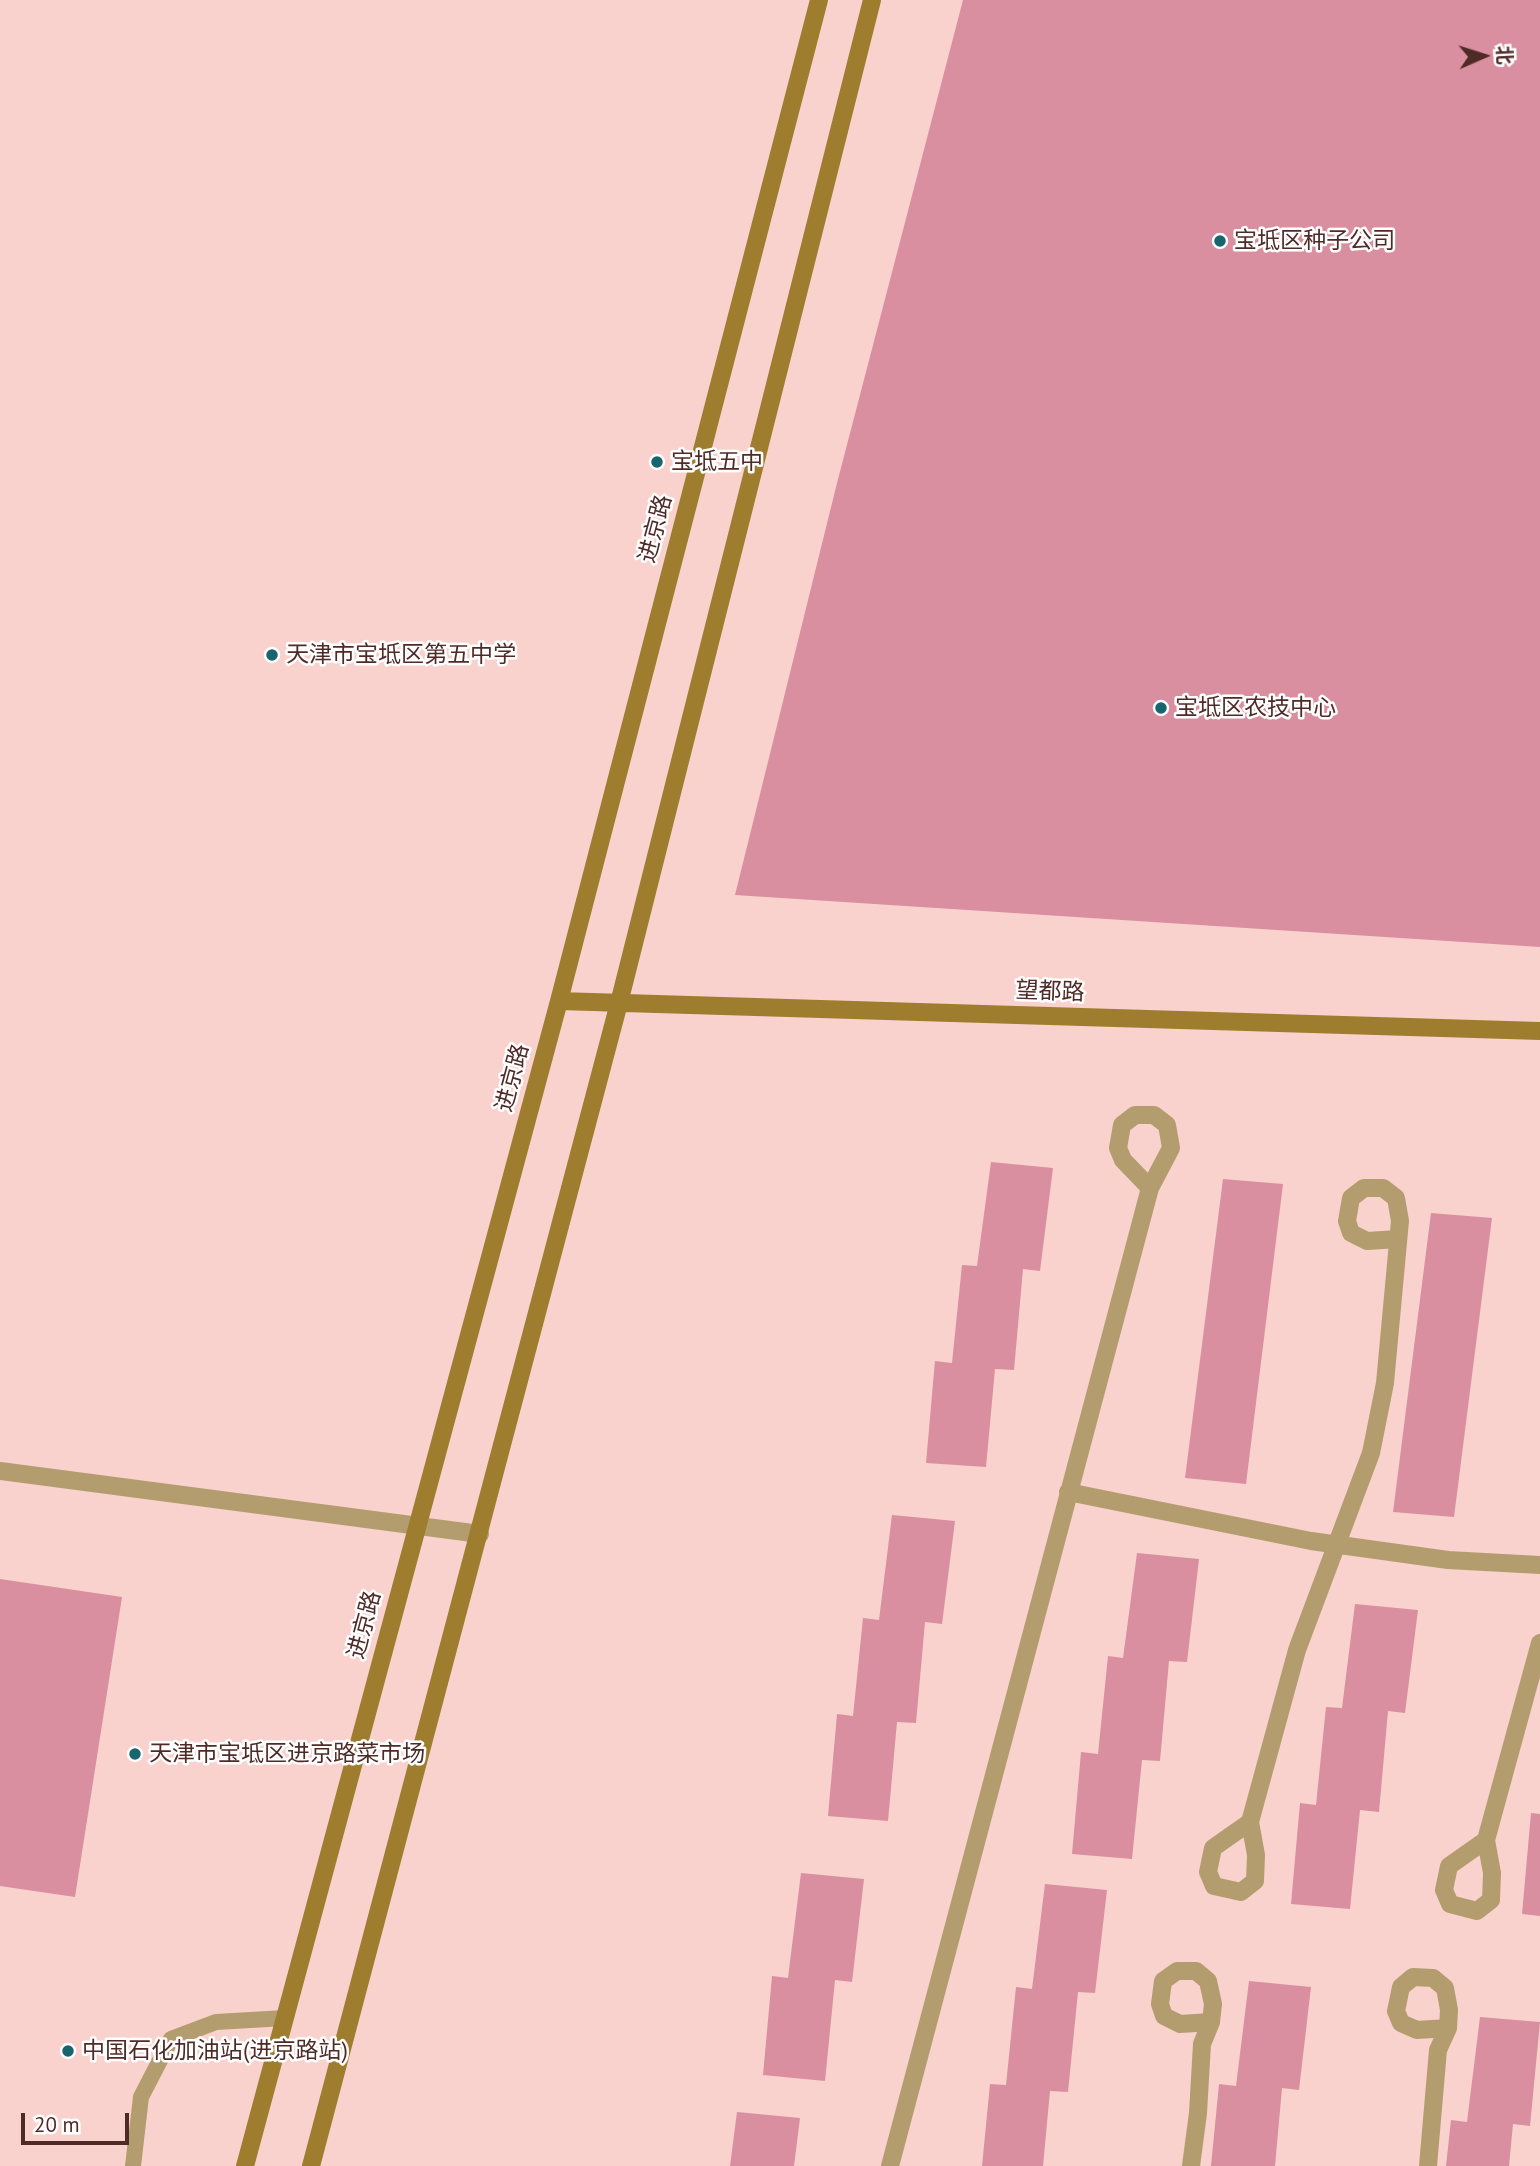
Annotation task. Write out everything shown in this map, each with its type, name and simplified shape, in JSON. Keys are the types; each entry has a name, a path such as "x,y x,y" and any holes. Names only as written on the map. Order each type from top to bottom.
{"main road":[{"name":"进京路","path":"245,2166 559,1001 819,0"},
{"path":"311,2166 619,1003 872,0"},
{"name":"望都路","path":"559,1001 1540,1031"}],"street":[{"path":"890,2166 1150,1188"},
{"path":"1250,1822 1297,1650 1371,1453 1385,1383 1398,1238"},
{"path":"0,1471 480,1534"},
{"path":"1068,1492 1337,1544 1448,1560 1540,1564"},
{"path":"1486,1840 1540,1643"},
{"path":"1191,2166 1198,2113 1202,2044 1211,2022"},
{"path":"1428,2166 1435,2119 1438,2050 1448,2028"}],"lane":[{"path":"133,2166 141,2097 171,2039 216,2022 285,2018"}],"building":[{"path":"963,0 1540,0 1540,947 735,895 837,483"},
{"path":"991,1162 1053,1168 1040,1271 1023,1269 1014,1370 995,1369 986,1467 926,1463 935,1361 952,1363 962,1265 977,1266"},
{"path":"1223,1179 1283,1184 1246,1484 1185,1478"},
{"path":"1431,1213 1492,1218 1454,1517 1393,1512"},
{"path":"892,1515 955,1521 942,1624 925,1622 916,1723 897,1722 888,1821 828,1816 837,1714 853,1716 863,1618 879,1620"},
{"path":"1137,1553 1199,1559 1187,1662 1169,1661 1160,1761 1142,1760 1132,1859 1072,1854 1081,1752 1098,1754 1108,1656 1123,1658"},
{"path":"0,1579 122,1597 75,1897 0,1886"},
{"path":"1355,1604 1418,1610 1405,1713 1388,1711 1379,1812 1360,1810 1350,1909 1291,1904 1300,1803 1316,1805 1326,1707 1342,1708"},
{"path":"1531,1813 1540,1814 1540,1916 1522,1914"},
{"path":"801,1873 864,1879 852,1982 835,1980 825,2081 763,2075 772,1976 788,1978"},
{"path":"1045,1884 1107,1890 1095,1993 1078,1992 1068,2092 1050,2091 1043,2166 982,2166 990,2084 1006,2085 1016,1987 1032,1989"},
{"path":"1249,1981 1311,1987 1299,2090 1282,2088 1275,2166 1211,2166 1219,2084 1236,2086"},
{"path":"1480,2017 1540,2022 1530,2126 1513,2124 1509,2166 1446,2166 1451,2120 1467,2122"},
{"path":"737,2112 800,2118 794,2166 730,2166"}],"place":[{"name":"宝坻区种子公司","path":"1220,241"},
{"name":"宝坻五中","path":"657,462"},
{"name":"天津市宝坻区第五中学","path":"272,655"},
{"name":"宝坻区农技中心","path":"1161,708"},
{"name":"天津市宝坻区进京路菜市场","path":"135,1754"},
{"name":"中国石化加油站(进京路站)","path":"68,2051"}]}
